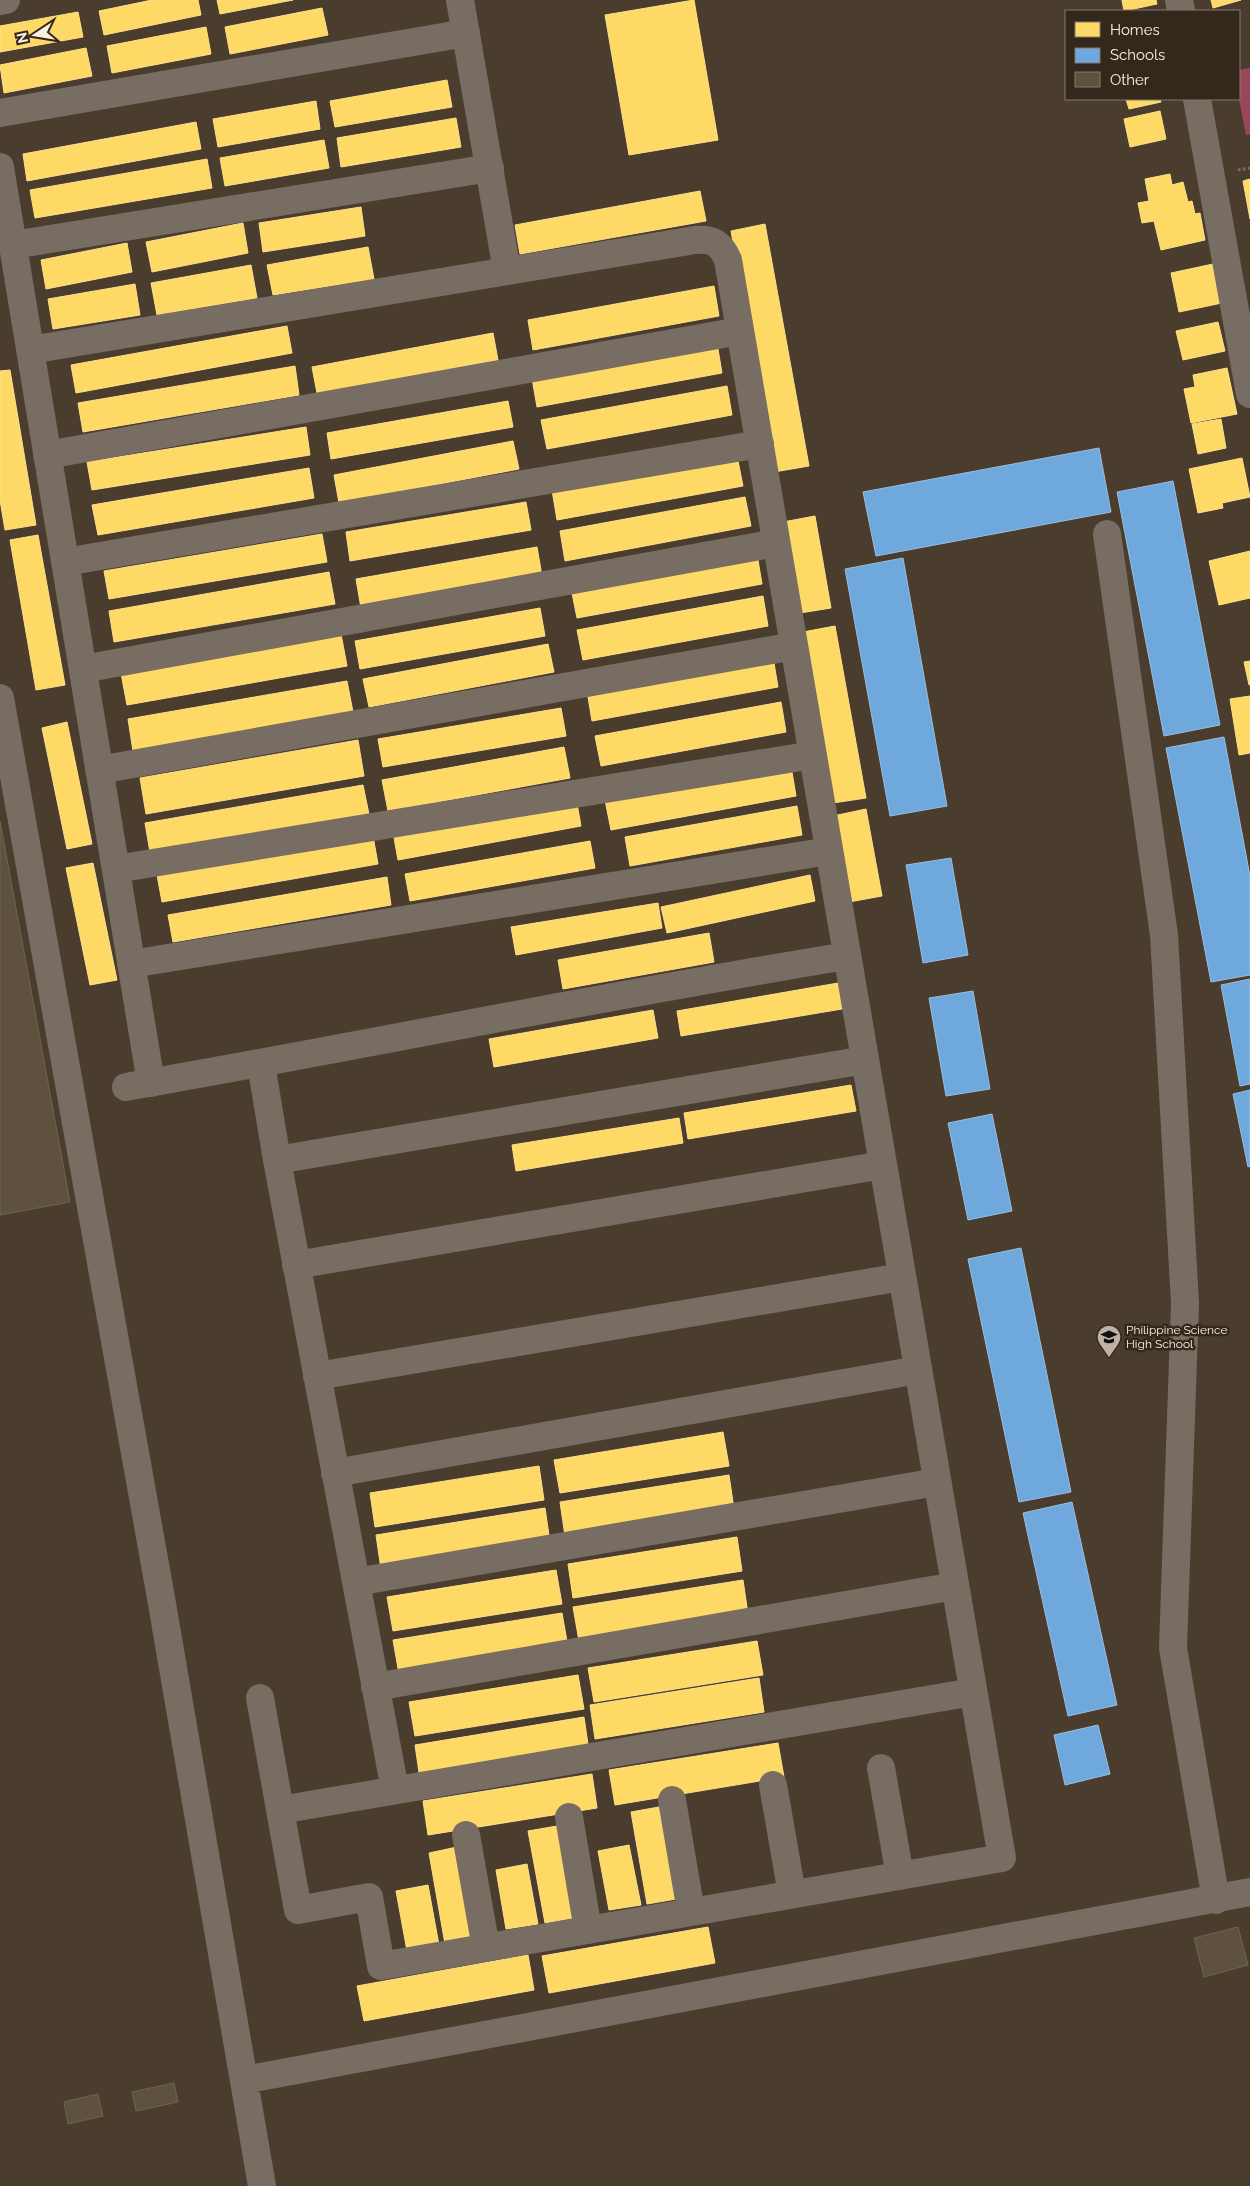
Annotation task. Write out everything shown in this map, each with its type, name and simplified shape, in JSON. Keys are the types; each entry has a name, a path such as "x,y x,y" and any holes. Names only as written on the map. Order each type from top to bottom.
{"street":[{"path":"0,1 6,0"},
{"path":"460,0 508,271"},
{"path":"0,112 466,33"},
{"path":"1197,100 1240,286 1250,394"},
{"path":"0,167 131,964 139,1085 260,1064 717,977 847,956"},
{"path":"13,245 490,168"},
{"path":"30,350 707,239 716,242 723,250 728,260 760,444 1002,1858 381,1966 369,1897 298,1910 260,1698"},
{"path":"47,455 740,331"},
{"path":"65,562 760,444"},
{"path":"1107,534 1164,935 1185,1303 1173,1648 1216,1900"},
{"path":"83,670 776,543"},
{"path":"99,770 794,646"},
{"path":"1,706 164,1618 262,2186"},
{"path":"116,869 813,755"},
{"path":"131,964 829,851"},
{"path":"276,1160 865,1060"},
{"path":"260,1064 276,1160 395,1790"},
{"path":"296,1265 883,1165"},
{"path":"317,1376 902,1277"},
{"path":"335,1473 918,1370"},
{"path":"356,1582 937,1482"},
{"path":"375,1687 955,1586"},
{"path":"280,1810 973,1692"},
{"path":"881,1768 900,1876"},
{"path":"773,1785 792,1894"},
{"path":"672,1800 691,1912"},
{"path":"569,1817 588,1930"},
{"path":"466,1835 486,1948"},
{"path":"244,2080 1216,1900 1250,1892"}],"shaded area":[{"path":"1250,68 1250,134 1246,135 1239,100 1240,70"}],"building: Homes":[{"path":"152,0 198,0 201,15 104,35 99,11"},
{"path":"217,0 293,0 220,14"},
{"path":"694,0 718,140 629,155 605,15"},
{"path":"1122,0 1156,0 1157,4 1129,10 1124,10"},
{"path":"1211,0 1241,0 1213,8"},
{"path":"322,8 328,35 230,54 225,27"},
{"path":"78,12 83,37 0,52 0,26"},
{"path":"206,27 211,54 112,73 107,46"},
{"path":"86,48 92,76 4,93 0,65"},
{"path":"447,80 452,107 335,127 330,101"},
{"path":"1126,100 1160,100 1161,102 1129,109"},
{"path":"316,101 320,129 218,147 213,119"},
{"path":"1160,111 1166,139 1130,147 1124,119"},
{"path":"456,118 461,147 341,167 337,138"},
{"path":"196,122 201,149 27,181 23,154"},
{"path":"324,140 329,168 225,186 220,158"},
{"path":"207,159 212,188 35,218 30,190"},
{"path":"1170,174 1172,185 1183,182 1188,202 1192,201 1195,214 1200,213 1205,240 1161,250 1154,221 1142,223 1138,203 1149,201 1145,179"},
{"path":"1250,179 1250,219 1243,181"},
{"path":"700,191 706,221 520,254 515,225"},
{"path":"361,207 365,236 263,252 259,223"},
{"path":"243,223 248,253 152,272 146,242"},
{"path":"765,224 809,466 774,472 731,231"},
{"path":"127,243 132,272 46,289 41,260"},
{"path":"368,247 374,279 273,295 267,265"},
{"path":"1213,264 1222,303 1179,312 1171,273"},
{"path":"251,265 257,298 157,315 151,283"},
{"path":"135,284 140,315 53,329 48,299"},
{"path":"714,286 719,316 533,350 528,320"},
{"path":"1218,322 1225,351 1183,360 1176,331"},
{"path":"287,326 292,353 76,393 71,365"},
{"path":"493,333 498,360 317,393 312,367"},
{"path":"717,343 722,373 537,407 532,378"},
{"path":"295,366 299,395 83,432 78,403"},
{"path":"1227,368 1237,414 1191,423 1184,389 1195,387 1193,375"},
{"path":"10,370 36,525 5,530 0,500 0,371"},
{"path":"727,386 732,415 547,449 541,420"},
{"path":"508,401 513,427 331,459 327,433"},
{"path":"1221,419 1226,448 1198,454 1192,424"},
{"path":"306,427 310,455 92,490 87,462"},
{"path":"513,441 519,469 339,503 334,475"},
{"path":"737,456 743,486 557,520 552,490"},
{"path":"1242,458 1250,497 1222,503 1223,508 1198,513 1189,469"},
{"path":"309,468 314,498 98,535 92,505"},
{"path":"745,497 751,526 565,561 560,531"},
{"path":"526,502 531,530 350,561 346,532"},
{"path":"815,516 831,608 800,613 783,522"},
{"path":"322,534 327,562 109,599 104,571"},
{"path":"38,535 65,685 36,690 10,540"},
{"path":"537,547 542,576 361,608 356,579"},
{"path":"1250,551 1250,598 1219,605 1209,561"},
{"path":"757,554 762,584 577,618 571,588"},
{"path":"329,572 335,604 114,642 109,611"},
{"path":"763,596 768,626 583,660 577,630"},
{"path":"540,608 545,636 360,669 355,641"},
{"path":"835,626 866,798 833,803 803,632"},
{"path":"341,634 347,666 127,705 121,673"},
{"path":"548,644 554,672 369,707 363,679"},
{"path":"773,657 778,687 592,721 587,691"},
{"path":"1250,661 1250,685 1249,685 1244,662"},
{"path":"347,681 353,712 133,751 128,719"},
{"path":"1250,696 1250,753 1239,755 1230,699"},
{"path":"781,702 786,732 601,766 595,736"},
{"path":"561,708 566,736 383,767 378,739"},
{"path":"67,722 92,844 67,849 42,728"},
{"path":"358,740 364,776 146,814 140,778"},
{"path":"564,747 570,778 388,811 382,780"},
{"path":"791,766 796,796 611,830 605,800"},
{"path":"363,785 370,819 151,858 145,823"},
{"path":"576,798 581,826 398,860 393,832"},
{"path":"797,806 802,835 630,866 625,837"},
{"path":"866,809 882,896 849,902 833,816"},
{"path":"373,836 378,864 162,902 157,875"},
{"path":"590,841 595,868 410,901 405,874"},
{"path":"93,863 117,980 90,985 66,868"},
{"path":"810,875 815,901 667,933 661,907"},
{"path":"387,877 391,905 173,942 168,915"},
{"path":"658,903 662,928 516,955 511,927"},
{"path":"709,933 714,962 563,989 558,960"},
{"path":"844,982 848,1008 681,1036 677,1011"},
{"path":"653,1010 658,1038 494,1067 489,1039"},
{"path":"851,1085 856,1111 688,1139 684,1113"},
{"path":"679,1118 683,1143 516,1171 512,1145"},
{"path":"723,1432 729,1466 560,1493 554,1460"},
{"path":"539,1466 544,1500 375,1527 370,1493"},
{"path":"729,1475 734,1509 565,1536 560,1502"},
{"path":"545,1508 550,1542 381,1569 376,1535"},
{"path":"737,1537 742,1571 573,1598 568,1564"},
{"path":"556,1570 562,1604 393,1631 387,1597"},
{"path":"743,1580 748,1614 579,1641 573,1607"},
{"path":"562,1613 568,1647 399,1674 393,1640"},
{"path":"757,1641 763,1675 594,1702 588,1668"},
{"path":"578,1675 584,1709 415,1736 409,1702"},
{"path":"759,1678 764,1712 595,1739 590,1705"},
{"path":"584,1717 589,1751 420,1779 415,1745"},
{"path":"778,1743 784,1777 615,1805 609,1770"},
{"path":"592,1774 597,1808 428,1835 423,1801"},
{"path":"659,1807 676,1899 647,1904 631,1812"},
{"path":"557,1826 573,1918 545,1923 528,1831"},
{"path":"629,1845 641,1905 609,1910 598,1851"},
{"path":"457,1847 474,1939 445,1944 429,1853"},
{"path":"527,1864 538,1924 506,1929 496,1870"},
{"path":"428,1885 439,1945 407,1951 396,1891"},
{"path":"708,1927 715,1963 549,1993 542,1956"},
{"path":"528,1955 534,1990 364,2021 357,1986"}],"building: Schools":[{"path":"1099,448 1111,512 876,556 863,492"},
{"path":"1173,481 1220,725 1164,736 1117,492"},
{"path":"903,558 947,806 890,816 845,569"},
{"path":"1224,737 1250,876 1250,975 1211,982 1166,748"},
{"path":"951,858 968,955 923,963 906,865"},
{"path":"1250,979 1250,1084 1240,1086 1221,985"},
{"path":"973,991 990,1089 946,1096 929,998"},
{"path":"1250,1090 1250,1166 1248,1167 1233,1094"},
{"path":"992,1114 1012,1211 968,1220 948,1123"},
{"path":"1021,1248 1071,1492 1019,1502 968,1259"},
{"path":"1072,1502 1117,1705 1068,1716 1023,1513"},
{"path":"1098,1725 1110,1774 1065,1785 1054,1735"}],"building: Other":[{"path":"0,821 70,1202 0,1215"},
{"path":"1238,1927 1248,1965 1204,1977 1194,1938"},
{"path":"174,2083 178,2102 136,2111 132,2092"},
{"path":"98,2094 103,2116 68,2124 64,2102"}],"place":[{"name":"Philippine Science High School","path":"1109,1358"}]}
